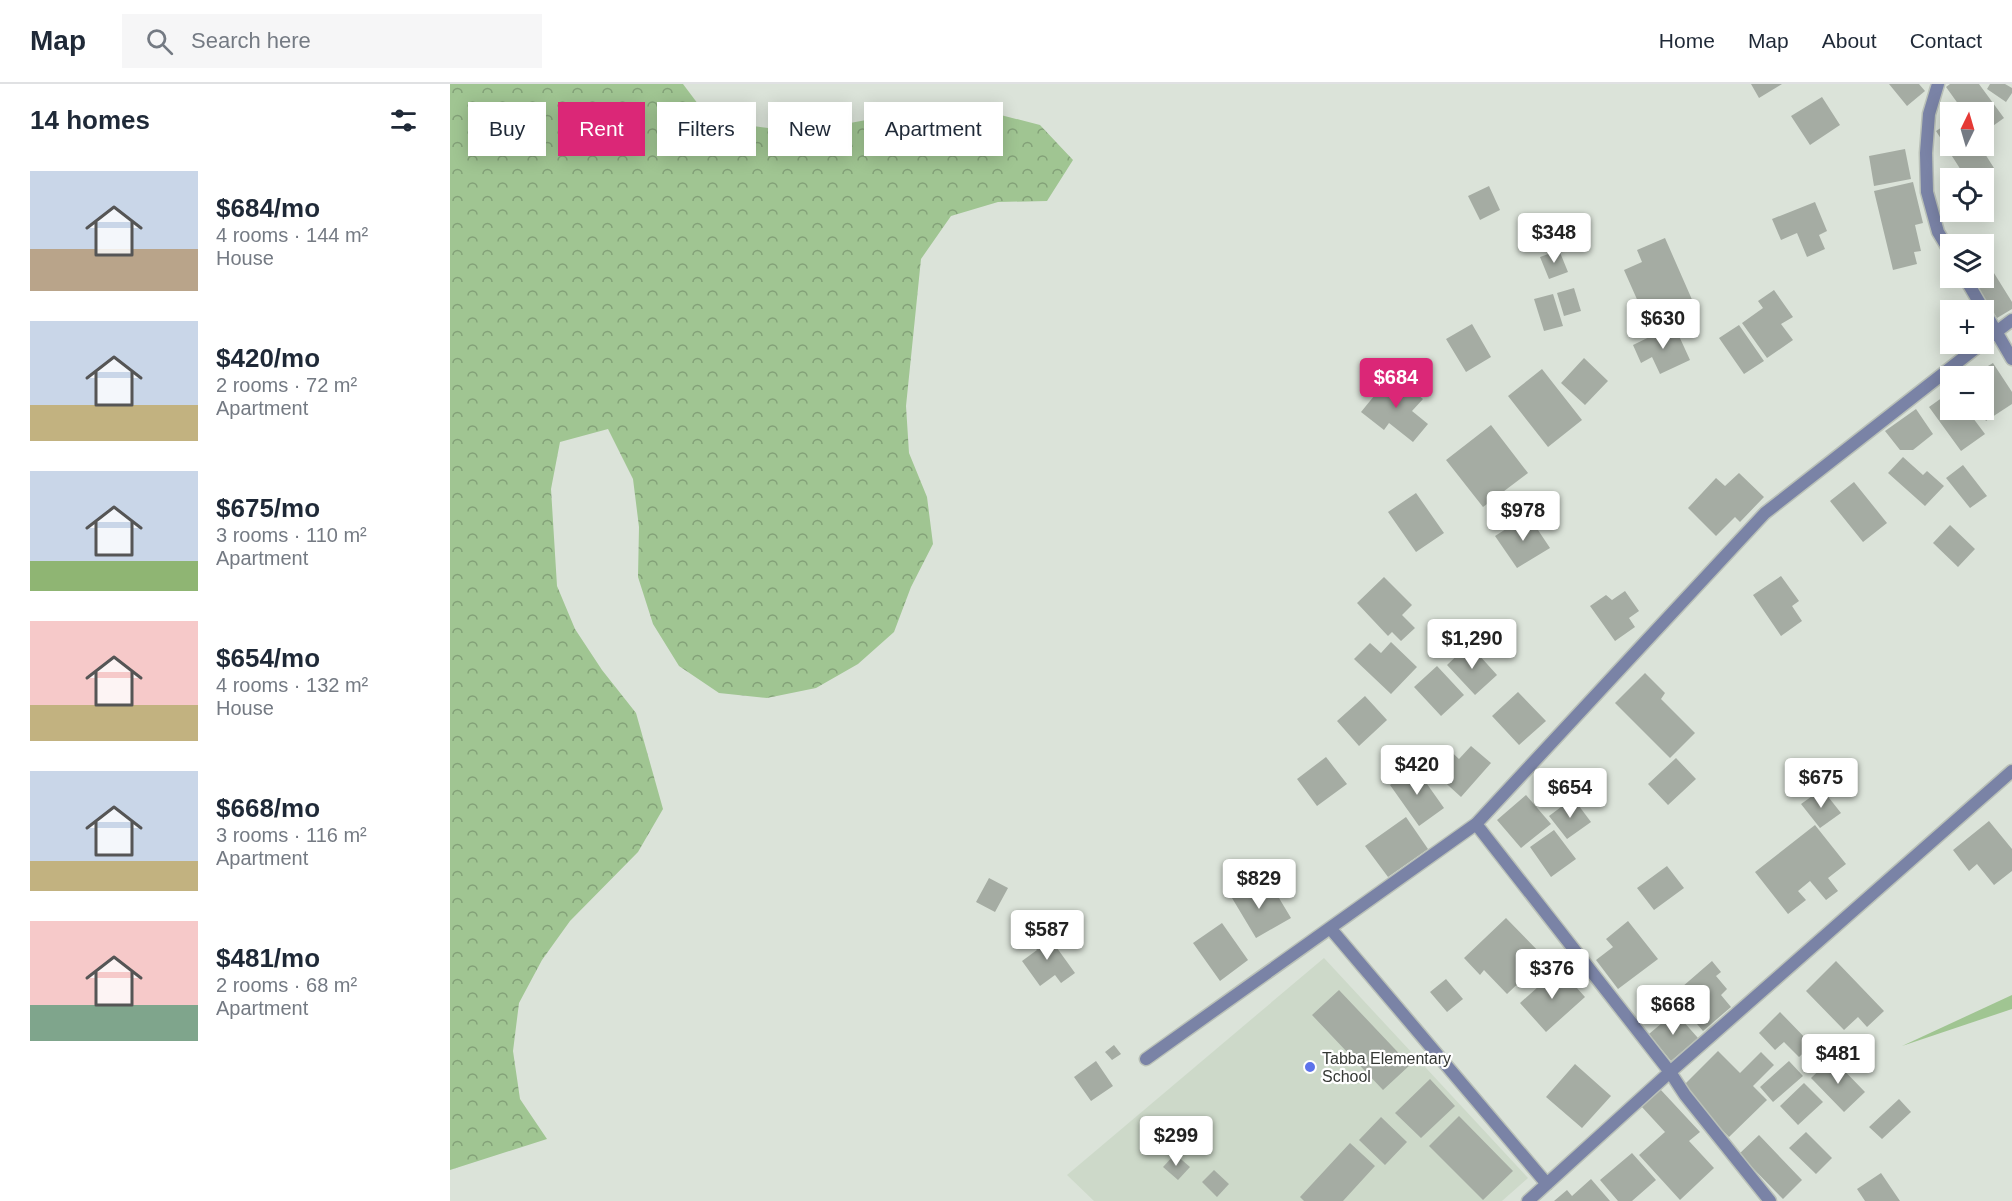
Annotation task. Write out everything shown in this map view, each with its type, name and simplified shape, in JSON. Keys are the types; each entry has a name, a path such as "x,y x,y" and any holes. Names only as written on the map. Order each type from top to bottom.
{"street":[{"path":"1938,84 1929,114 1926,153 1927,192 1940,235"},
{"path":"1971,288 2012,359"},
{"path":"1995,332 2012,320"},
{"path":"1146,1059 1476,824 1764,513 1968,354"},
{"path":"1528,1201 1670,1072 2012,771"},
{"path":"1476,824 1670,1072 1685,1095 1770,1201"},
{"path":"1330,928 1547,1184"}],"shaded area":[{"name":"Tabba Elementary School","path":"1324,958 1528,1178 1502,1201 1094,1201 1067,1175"}],"green space":[{"path":"450,84 683,84 696,102 657,102 657,156 756,156 756,126 768,128 768,156 852,156 852,123 864,120 864,156 1003,156 1003,116 1040,125 1073,160 1047,201 998,202 951,216 921,259 906,406 909,453 927,497 933,544 911,587 894,632 858,664 816,688 767,698 719,693 679,666 653,624 638,577 639,527 633,479 608,429 560,442 551,489 557,586 575,629 602,670 636,713 663,809 638,852 570,921 542,960 519,1003 513,1051 520,1099 547,1139 450,1170"},
{"path":"2012,995 2012,1009 1902,1046"}],"building":[{"path":"1751,84 1782,84 1759,98"},
{"path":"1889,84 1919,84 1925,91 1907,106"},
{"path":"1950,84 1979,84 1992,102 1957,102 1946,87"},
{"path":"1990,84 2005,84 2012,88 2012,93 2006,102 1987,89"},
{"path":"1822,97 1840,125 1810,145 1791,116"},
{"path":"1994,104 2004,118 1994,125"},
{"path":"1905,149 1911,179 1874,186 1869,156"},
{"path":"1952,156 1986,156 1994,168 1960,168"},
{"path":"1913,182 1923,223 1915,225 1921,251 1914,252 1917,264 1893,270 1874,191"},
{"path":"1489,186 1500,210 1480,220 1468,196"},
{"path":"1815,202 1827,231 1819,235 1825,249 1807,257 1797,233 1781,240 1772,219"},
{"path":"1665,238 1697,311 1651,331 1624,270 1642,262 1637,250"},
{"path":"1559,250 1568,272 1549,279 1540,257"},
{"path":"1994,273 2012,302 2012,309 1997,318 1994,313 1994,300 1986,300 1978,288 1994,288"},
{"path":"1574,288 1581,311 1564,316 1557,293"},
{"path":"1774,290 1793,317 1781,324 1793,340 1767,358 1742,323 1763,308 1758,301"},
{"path":"1553,294 1563,326 1544,331 1534,299"},
{"path":"1472,324 1491,357 1466,372 1446,339"},
{"path":"1674,325 1690,360 1660,374 1652,357 1641,363 1633,345"},
{"path":"1739,325 1764,361 1744,374 1719,338"},
{"path":"1584,358 1608,381 1585,405 1561,383"},
{"path":"1993,363 2012,392 2012,404 1994,416 1994,366 1988,366"},
{"path":"1542,369 1582,420 1548,447 1508,396"},
{"path":"1392,374 1423,399 1412,411 1428,424 1413,442 1389,423 1384,430 1361,412"},
{"path":"1940,399 1940,420 1974,420 1985,434 1961,451 1929,407"},
{"path":"1916,409 1933,434 1913,450 1900,450 1885,431"},
{"path":"1491,425 1528,473 1483,507 1446,460"},
{"path":"1903,457 1923,475 1927,471 1944,486 1925,506 1888,473"},
{"path":"1963,465 1987,496 1970,508 1946,478"},
{"path":"1739,473 1764,497 1740,522 1735,517 1716,536 1688,508 1716,478 1725,486"},
{"path":"1854,482 1887,523 1863,542 1830,501"},
{"path":"1416,493 1444,533 1416,552 1388,512"},
{"path":"1528,515 1550,548 1517,568 1495,536"},
{"path":"1950,525 1975,549 1958,567 1933,543"},
{"path":"1781,576 1799,601 1792,606 1802,621 1781,636 1753,595"},
{"path":"1384,577 1412,605 1402,615 1415,628 1401,641 1392,632 1388,636 1357,603"},
{"path":"1625,591 1639,611 1629,618 1635,627 1615,641 1590,606 1606,595 1612,600"},
{"path":"1391,642 1417,667 1391,694 1354,659 1370,643 1381,653"},
{"path":"1469,644 1497,675 1475,695 1447,665"},
{"path":"1437,666 1464,695 1441,716 1414,687"},
{"path":"1645,673 1665,693 1661,699 1695,733 1670,758 1615,703"},
{"path":"1518,692 1546,721 1519,745 1492,716"},
{"path":"1365,696 1387,720 1359,746 1337,721"},
{"path":"1444,745 1459,759 1471,746 1491,763 1461,797 1426,765"},
{"path":"1326,757 1347,784 1317,806 1297,779"},
{"path":"1676,758 1696,779 1668,805 1648,784"},
{"path":"1415,767 1444,808 1419,826 1390,785"},
{"path":"1822,789 1841,813 1820,828 1801,804"},
{"path":"1526,795 1551,824 1521,848 1497,820"},
{"path":"1573,798 1591,822 1567,839 1549,816"},
{"path":"1406,817 1428,849 1388,877 1365,846"},
{"path":"1989,821 2012,849 2012,871 1994,885 1977,864 1969,871 1953,850"},
{"path":"1815,825 1846,864 1828,878 1838,891 1826,900 1810,881 1798,891 1806,900 1788,914 1755,872"},
{"path":"1554,830 1576,859 1551,877 1530,847"},
{"path":"1667,866 1684,888 1654,910 1637,888"},
{"path":"989,878 1008,888 995,912 976,902"},
{"path":"1247,882 1259,903 1276,893 1291,918 1256,938 1229,893"},
{"path":"1506,918 1545,958 1507,994 1484,970 1480,975 1464,958"},
{"path":"1628,921 1658,959 1618,989 1596,960 1613,947 1606,939"},
{"path":"1222,923 1248,960 1220,981 1193,943"},
{"path":"1044,930 1075,973 1061,983 1055,975 1040,986 1022,961 1037,950 1030,940"},
{"path":"1712,961 1721,972 1716,976 1727,989 1721,995 1731,1007 1703,1031 1679,1003 1689,995 1682,987"},
{"path":"1836,961 1884,1011 1867,1027 1858,1017 1844,1030 1806,991"},
{"path":"1559,968 1585,997 1546,1032 1520,1003"},
{"path":"1446,979 1463,999 1447,1012 1430,992"},
{"path":"1339,990 1410,1065 1383,1090 1312,1015"},
{"path":"1675,1012 1698,1038 1671,1061 1649,1034"},
{"path":"1780,1012 1812,1045 1799,1057 1784,1042 1775,1050 1759,1033"},
{"path":"1114,1045 1121,1054 1112,1060 1105,1052"},
{"path":"1718,1051 1740,1073 1761,1052 1774,1065 1753,1086 1767,1100 1729,1137 1681,1088"},
{"path":"1832,1058 1865,1092 1844,1112 1811,1078"},
{"path":"1096,1061 1113,1086 1091,1101 1074,1077"},
{"path":"1789,1061 1803,1076 1773,1102 1760,1087"},
{"path":"1575,1064 1611,1096 1582,1128 1546,1097"},
{"path":"1430,1079 1455,1106 1421,1138 1395,1113"},
{"path":"1804,1083 1823,1102 1798,1125 1780,1106"},
{"path":"1660,1089 1700,1132 1689,1141 1714,1168 1680,1200 1639,1155 1665,1132 1641,1106"},
{"path":"1899,1099 1911,1112 1882,1139 1869,1127"},
{"path":"1459,1116 1513,1171 1483,1200 1429,1146"},
{"path":"1381,1117 1407,1142 1385,1165 1359,1140"},
{"path":"1806,1132 1832,1158 1816,1174 1789,1148"},
{"path":"1759,1135 1802,1180 1783,1199 1739,1154"},
{"path":"1350,1143 1375,1166 1343,1201 1304,1201 1300,1197"},
{"path":"1632,1153 1656,1180 1632,1201 1618,1201 1600,1180"},
{"path":"1175,1154 1190,1167 1178,1180 1163,1167"},
{"path":"1214,1170 1229,1184 1217,1197 1202,1182"},
{"path":"1881,1173 1900,1201 1865,1201 1857,1189"},
{"path":"1591,1179 1610,1201 1554,1201 1567,1190 1572,1196"}],"place":[{"name":"Tabba Elementary School","path":"1310,1067"}]}
